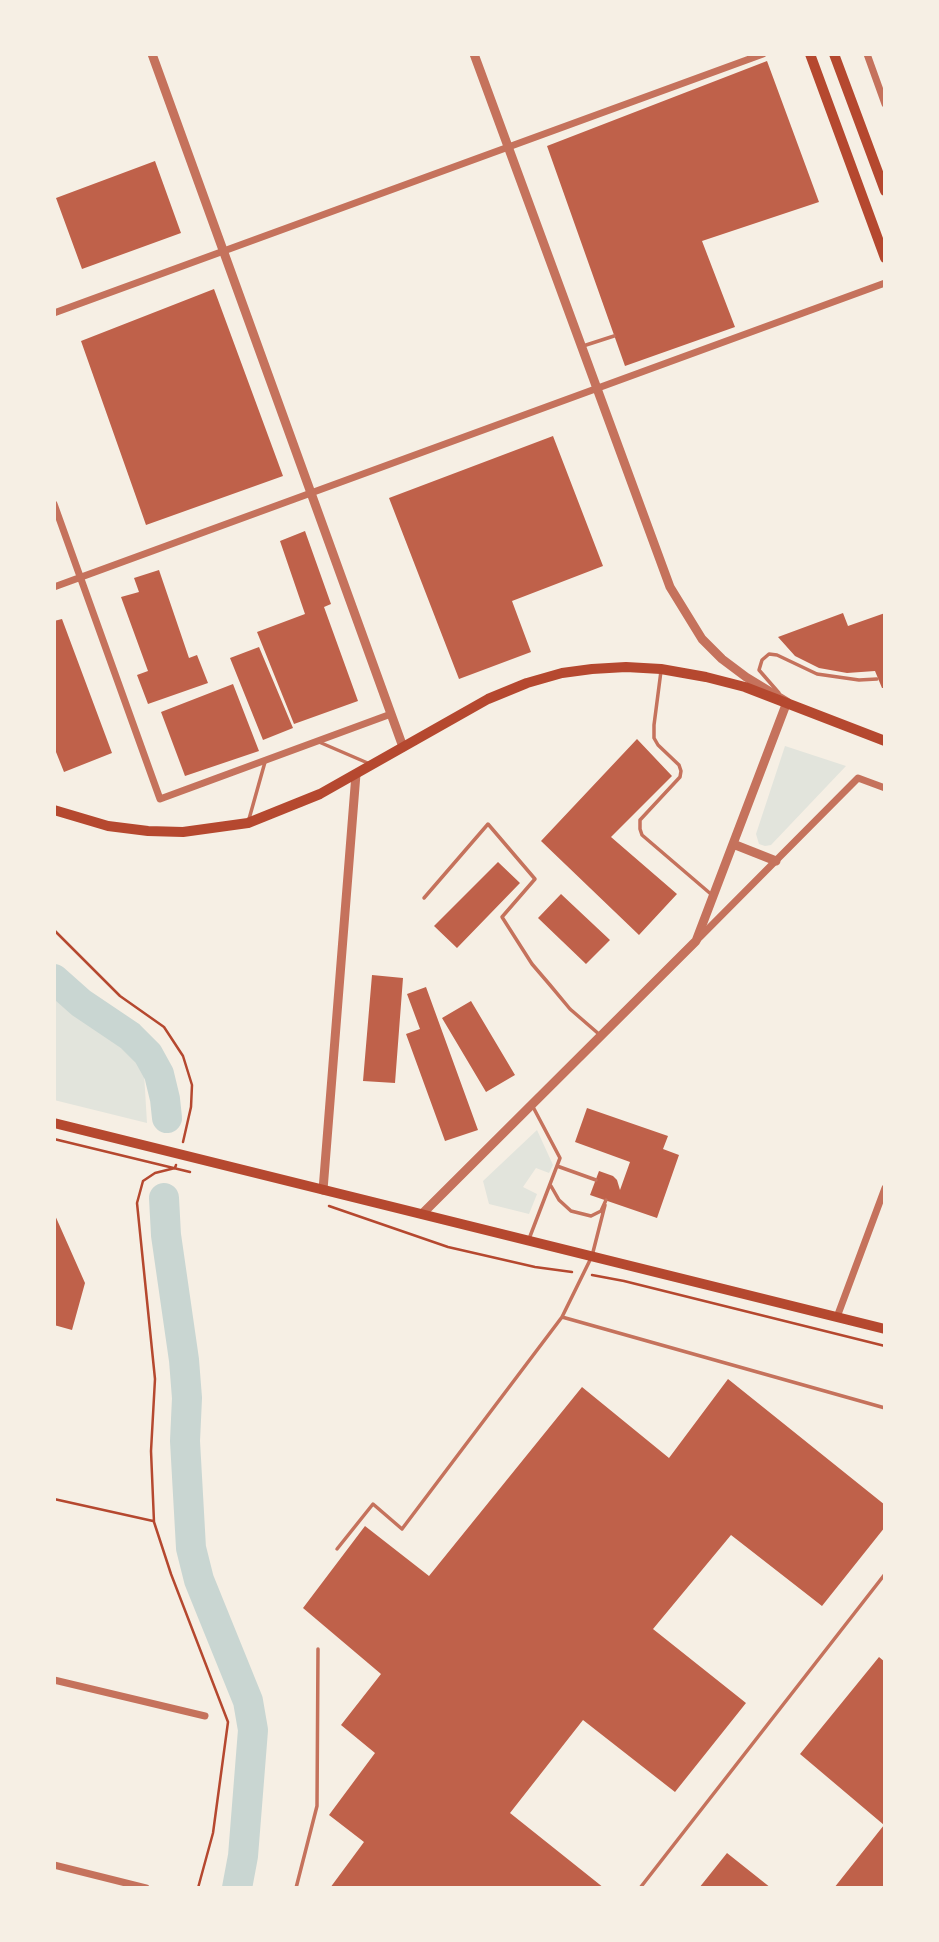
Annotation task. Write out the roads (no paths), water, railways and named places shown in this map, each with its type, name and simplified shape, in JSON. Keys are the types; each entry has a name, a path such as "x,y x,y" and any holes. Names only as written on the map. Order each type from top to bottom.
{"highway":[{"path":"810,54 885,258"},
{"path":"834,54 885,191"}],"main road":[{"path":"54,810 108,826 148,831 183,832 248,822 320,793 457,715 527,683 562,673 592,669 661,669 706,677 787,702 885,741"},
{"path":"54,1123 885,1329"}],"street":[{"path":"152,54 403,747"},
{"path":"474,54 657,555 684,614 702,639 722,659 787,702 696,941"},
{"path":"54,313 763,54"},
{"path":"867,54 885,104"},
{"path":"54,587 885,283"},
{"path":"54,504 160,799 391,714"},
{"path":"323,1190 356,774"},
{"path":"422,1214 858,779 885,788"},
{"path":"733,844 776,861"},
{"path":"836,1317 885,1188"},
{"path":"54,1680 205,1716"},
{"path":"54,1865 146,1888"}],"lane":[{"path":"581,346 614,335"},
{"path":"696,341 699,351"},
{"path":"787,702 759,670 762,660 769,654 777,655 817,674 859,680 877,679"},
{"path":"661,669 653,724 654,738 657,745 681,771 680,777 640,820 640,829 642,835 713,896"},
{"path":"317,741 372,765"},
{"path":"248,822 265,760"},
{"path":"425,898 488,824 536,879 502,917 532,964 570,1009 601,1036"},
{"path":"528,1241 560,1157 532,1105"},
{"path":"557,1166 596,1180"},
{"path":"337,1549 373,1504 402,1530 562,1317 592,1256 606,1203 601,1211 591,1216 571,1211 559,1200 551,1186"},
{"path":"562,1317 885,1408"},
{"path":"640,1888 885,1574"},
{"path":"296,1888 317,1806 318,1649"}],"waterway":[{"path":"54,979 81,1003 130,1036 148,1054 159,1074 167,1118"},
{"path":"164,1198 166,1235 187,1398 185,1441 191,1548 199,1580 248,1701 253,1730 243,1856 237,1888"}]}
